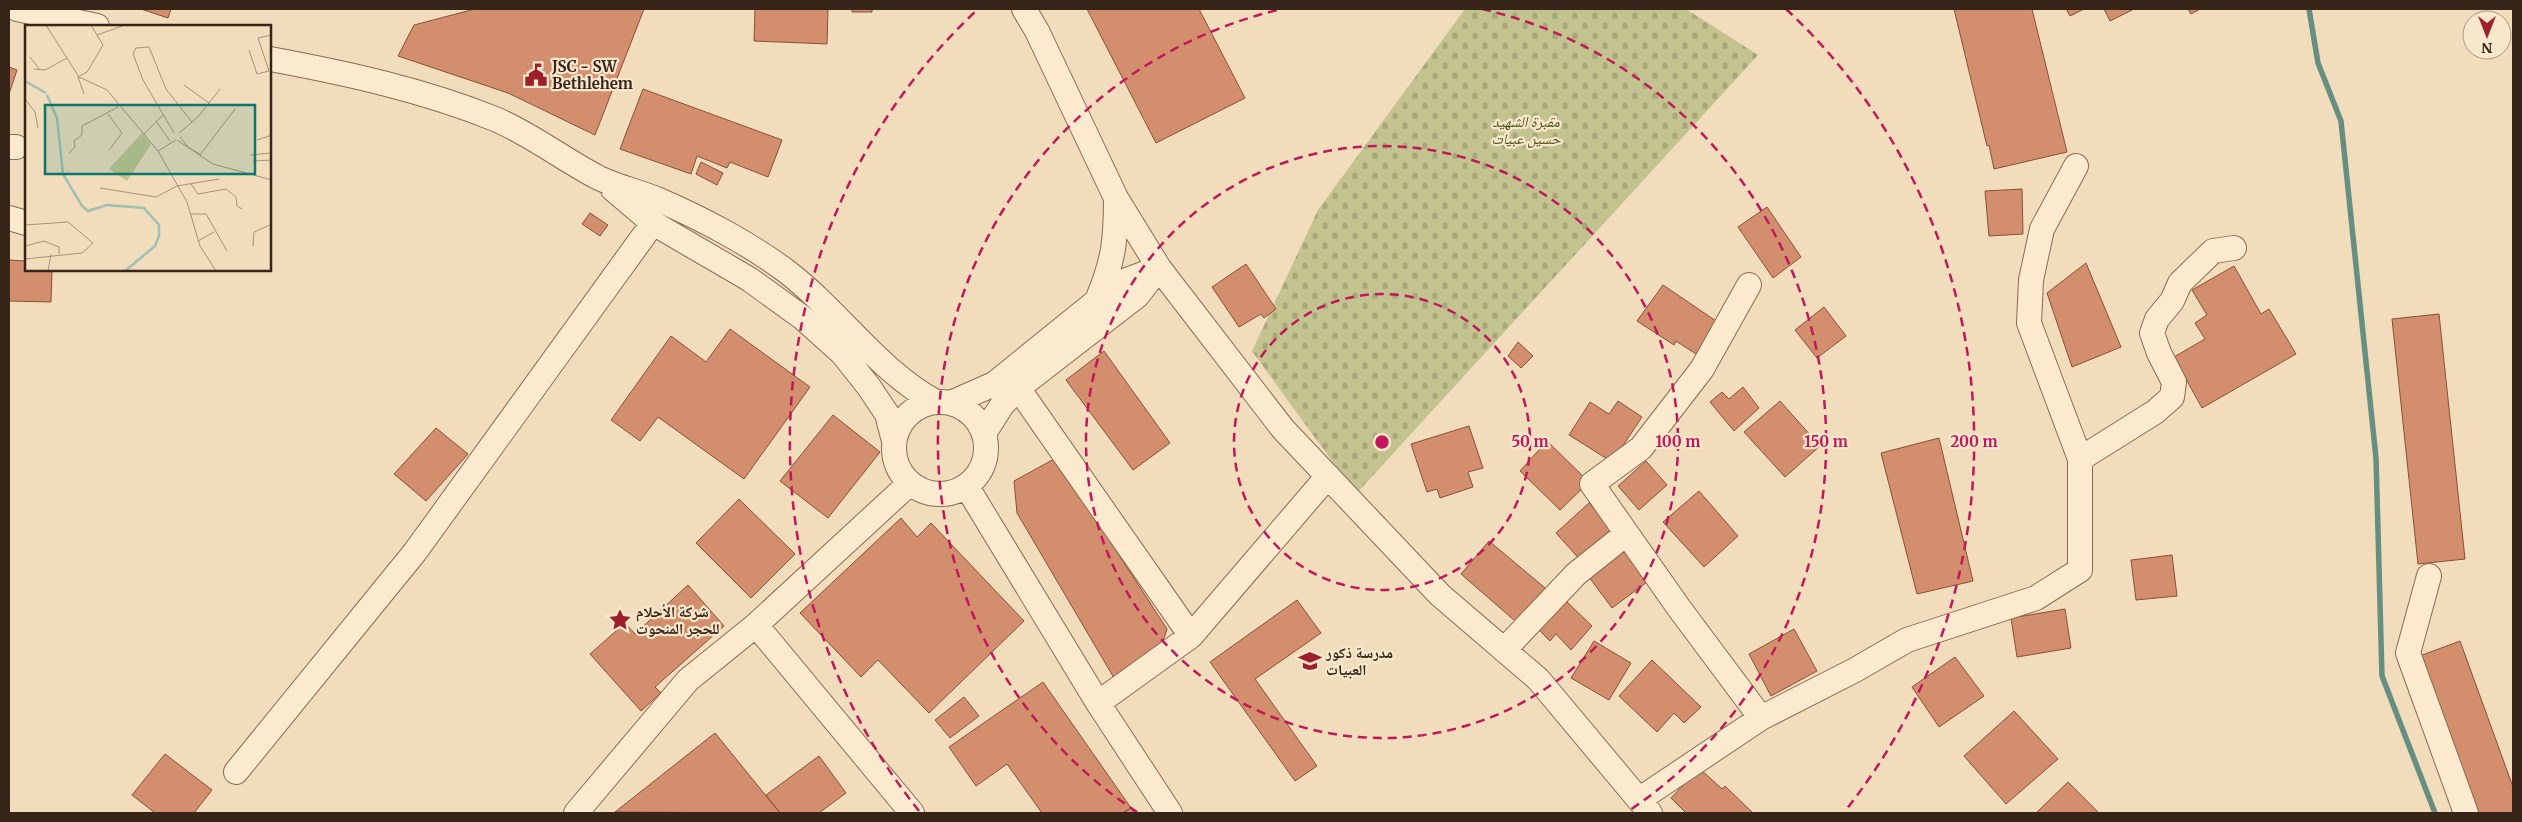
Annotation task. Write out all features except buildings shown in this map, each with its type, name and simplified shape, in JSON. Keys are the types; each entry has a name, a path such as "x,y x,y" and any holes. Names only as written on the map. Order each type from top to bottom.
{"street":[{"path":"17,9 92,25"},
{"path":"1024,9 1037,31 1116,198 1159,268 1283,429 1440,595 1538,679 1645,806 1761,718 1855,670 1907,640 2036,598 2080,570 2080,459 2029,323 2031,280 2042,230 2076,166"},
{"path":"271,59 381,81 496,120 600,178 661,201 726,234 786,270 829,307 901,380 918,392 966,408 977,419 985,432 987,447 985,462 978,476 967,487 953,493 938,495 923,492 910,483 900,472 894,457 894,441 887,414 869,387 842,353 816,330 749,279 653,223 600,178"},
{"path":"1098,299 1110,270 1114,246 1116,198"},
{"path":"9,218 25,223"},
{"path":"236,772 415,552 653,223"},
{"path":"2080,459 2155,412 2172,397 2174,382 2159,353 2152,333 2157,319 2172,301 2180,283 2213,251 2234,248"},
{"path":"894,441 899,427 908,414 921,406 944,402 994,384 1119,283 1159,268"},
{"path":"985,432 1002,405 1018,388 1137,296 1159,268"},
{"path":"1749,285 1702,369 1641,448 1592,484 1626,534 1761,718"},
{"path":"1018,388 1191,636"},
{"path":"1098,704 1191,636 1328,476"},
{"path":"576,813 688,680 756,625 910,483"},
{"path":"967,487 1098,704 1170,813"},
{"path":"1504,650 1576,574 1626,534"},
{"path":"2429,576 2408,653 2466,813"},
{"path":"756,625 912,813"}],"green space":[{"name":"مقبرة الشهيد حسين عبيات","path":"1465,9 1686,9 1758,55 1356,494 1252,351 1318,210"}],"waterway":[{"path":"2309,9 2318,63 2341,121 2376,458 2382,676 2435,813"}],"place":[{"name":"JSC - SW Bethlehem","path":"536,75"},
{"name":"شركة الأحلام للحجر المنحوت","path":"620,620"},
{"name":"مدرسة ذكور العبيات","path":"1310,661"}]}
